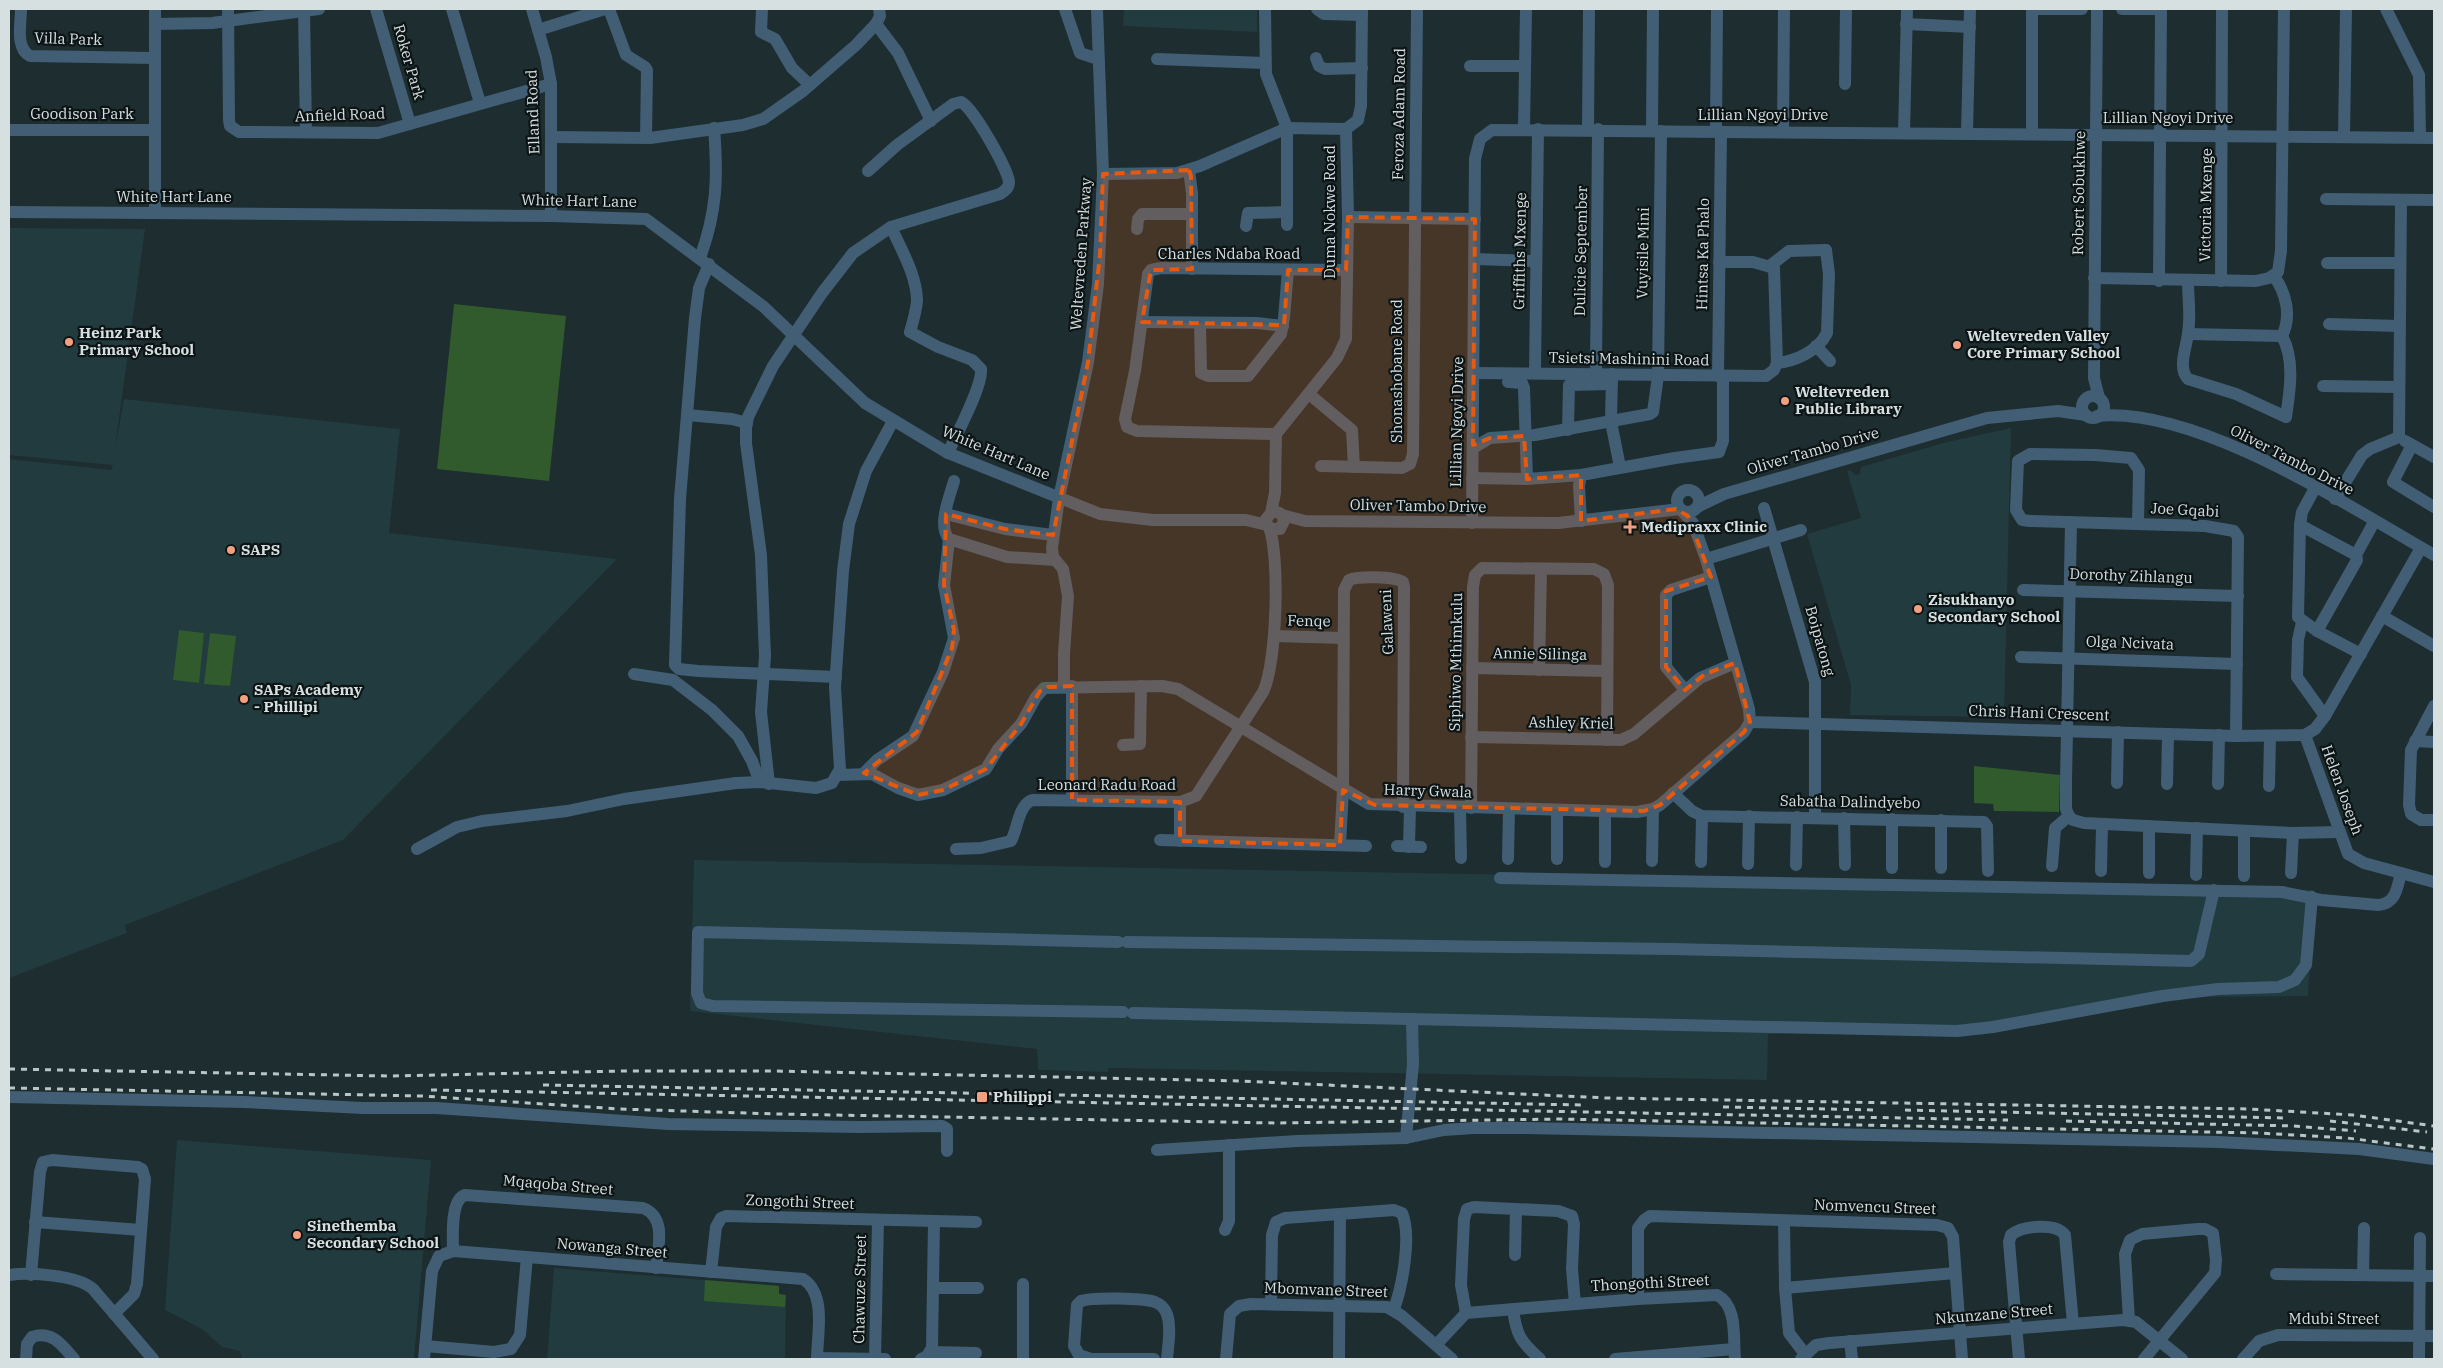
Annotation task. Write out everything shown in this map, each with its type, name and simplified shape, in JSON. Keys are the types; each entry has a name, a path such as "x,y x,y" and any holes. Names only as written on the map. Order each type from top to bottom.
{"street":[{"name":"Villa Park","path":"21,9 21,44 24,53 30,56 155,58"},
{"path":"155,9 155,214"},
{"path":"155,24 228,15 318,9"},
{"name":"Roker Park","path":"376,9 410,124"},
{"path":"452,9 480,103"},
{"name":"Elland Road","path":"532,9 551,84 551,216"},
{"path":"538,30 605,9"},
{"path":"609,9 622,50 647,70 643,138"},
{"path":"762,9 761,32 775,39 792,68 810,85"},
{"path":"552,136 643,138 743,125 763,119 810,85 876,24 880,16 879,9"},
{"path":"1065,9 1080,53 1098,59"},
{"name":"Weltevreden Parkway","path":"1055,560 1052,553 1053,534 1088,362 1100,255 1103,174 1097,9"},
{"path":"1246,226 1248,213 1287,218 1287,128 1269,83 1264,63 1265,9"},
{"path":"1317,9 1324,14 1362,12 1360,114 1358,120 1346,129"},
{"name":"Feroza Adam Road","path":"1415,219 1417,9"},
{"path":"1524,129 1526,9"},
{"name":"Dulicie September","path":"1589,9 1593,129 1596,374"},
{"name":"Vuyisile Mini","path":"1611,422 1652,413 1658,376 1653,9"},
{"name":"Hintsa Ka Phalo","path":"1620,467 1719,452 1723,441 1719,262 1717,9"},
{"path":"1783,132 1784,9"},
{"path":"1845,84 1846,9"},
{"path":"1904,133 1907,9"},
{"path":"1967,133 1970,9"},
{"path":"2032,134 2032,9 2082,9"},
{"name":"Robert Sobukhwe","path":"2097,9 2094,378 2100,399"},
{"path":"2122,9 2160,9 2159,281"},
{"name":"Victoria Mxenge","path":"2221,281 2222,9"},
{"path":"2094,278 2159,281 2256,281 2274,276 2280,267 2284,9"},
{"path":"2344,136 2346,9"},
{"path":"2386,9 2419,75 2420,137"},
{"path":"304,10 306,132"},
{"name":"Anfield Road","path":"228,15 230,126 234,130 246,133 378,133 551,84"},
{"path":"876,24 898,53 932,121"},
{"path":"1906,24 1970,27"},
{"path":"1316,58 1322,68 1362,68"},
{"path":"1157,59 1264,63"},
{"path":"1470,66 1525,66"},
{"path":"765,783 761,712 765,674 761,555 746,443 747,423 762,387 793,335 853,253 892,227 1000,194 1008,186 1008,179 1002,165 965,104 961,102 953,104 897,145 868,171"},
{"path":"670,679 675,665 680,499 697,298 715,206 717,164 714,128"},
{"name":"Duma Nokwe Road","path":"1103,174 1161,174 1189,170 1287,128 1346,129 1348,217 1344,346 1309,394 1276,434"},
{"name":"Griffiths Mxenge","path":"1535,373 1538,129"},
{"name":"Lillian Ngoyi Drive","path":"1472,523 1475,159 1480,139 1492,130 1593,129 1719,132 2283,135 2434,138"},
{"name":"Goodison Park","path":"9,130 154,130"},
{"path":"1189,170 1192,183 1192,269"},
{"path":"2326,199 2434,200"},
{"path":"2399,437 2398,387 2402,200"},
{"name":"White Hart Lane","path":"9,212 551,216 646,219 764,306 865,403 948,453 1059,498"},
{"path":"1137,230 1138,219 1142,214 1192,214"},
{"path":"1348,217 1475,219"},
{"name":"Shonashobane Road","path":"1322,466 1402,468 1410,464 1413,454 1415,219"},
{"path":"892,227 908,265 916,291 916,306 910,332 938,347 972,360 981,368 981,377 975,393 948,453"},
{"path":"1719,262 1753,262 1771,265 1774,268 1776,274 1777,363 1797,359 1824,339 1828,329 1830,248 1789,251 1771,265"},
{"path":"1475,259 1535,261"},
{"path":"2327,263 2400,264"},
{"name":"Charles Ndaba Road","path":"1276,434 1144,431 1127,427 1125,419 1142,322 1146,279 1151,270 1346,270"},
{"path":"1200,323 1201,373 1226,377 1243,377 1253,372 1276,343 1283,326 1288,270"},
{"path":"2188,281 2188,334 2184,348 2186,377 2236,394 2286,417 2289,395 2290,352 2282,336 2287,322 2286,305 2282,287 2274,276"},
{"path":"1142,322 1257,323 1283,326"},
{"path":"2329,324 2399,326"},
{"path":"2188,334 2282,336"},
{"path":"1816,346 1830,361"},
{"name":"Tsietsi Mashinini Road","path":"1474,373 1596,374 1612,379 1658,376 1766,376 1774,370 1777,363"},
{"name":"Robert Sobukhwe","path":"2084,400 2094,378"},
{"path":"1472,478 1527,479 1581,475 1620,467 1611,422 1612,379 1572,384 1568,387 1568,430"},
{"path":"1508,382 1524,385 1524,436 1527,479"},
{"path":"2323,386 2398,387"},
{"path":"1309,394 1352,430 1354,467"},
{"path":"2093,396 2100,399 2103,410 2092,416 2082,410 2084,400 2093,396"},
{"name":"Oliver Tambo Drive","path":"2100,399 2127,415"},
{"name":"Oliver Tambo Drive","path":"1059,498 1092,512 1122,518 1472,523 1581,521 1688,509 1724,494 1987,418 2058,410 2084,400"},
{"name":"Oliver Tambo Drive","path":"2058,410 2092,416 2127,415 2182,428 2234,446 2336,499 2434,555"},
{"path":"687,415 732,419 747,423"},
{"path":"417,849 454,828 471,823 567,811 706,786 765,783 823,787 832,783 838,775 840,762 835,703 843,571 849,524 866,471 893,421"},
{"path":"1473,448 1490,438 1524,436 1611,422"},
{"path":"1275,520 1276,434"},
{"path":"2399,437 2434,457"},
{"path":"2336,499 2365,452 2399,437"},
{"path":"2412,445 2393,482 2434,506"},
{"name":"Joe Gqabi","path":"2138,524 2137,465 2126,457 2030,454 2021,457 2016,465 2016,510 2019,518 2026,521 2205,526 2234,531 2238,537 2236,736"},
{"path":"1581,475 1579,486 1581,521"},
{"path":"954,481 946,514 945,533 949,539 1008,557 1055,560 1063,569 1068,596 1064,654 1068,686 1072,800"},
{"path":"2315,488 2302,512 2300,525 2297,614 2302,622 2317,632 2361,654"},
{"path":"1652,861 1653,809 1744,732 1750,722 1749,709 1696,529 1688,509 1677,505 1678,496 1685,491 1694,492 1698,499 1688,509"},
{"name":"Oliver Tambo Drive","path":"1694,492 1724,494"},
{"name":"Oliver Tambo Drive","path":"1650,512 1678,496"},
{"name":"Boipatong","path":"1764,508 1815,682 1814,818"},
{"path":"946,514 1005,529 1053,534"},
{"name":"Leonard Radu Road","path":"956,849 981,848 1011,841 1028,802 1039,799 1180,802 1193,799 1200,792 1268,683 1274,636 1275,520"},
{"path":"2070,522 2066,809 2069,816 2078,823 2293,833 2339,832"},
{"path":"2317,632 2355,566 2356,555 2374,522"},
{"path":"2300,525 2356,555"},
{"path":"1706,559 1801,530"},
{"path":"838,775 864,772 913,736 943,672 954,638 944,585 949,539"},
{"path":"2305,735 2315,730 2326,716 2421,548"},
{"name":"Siphiwo Mthimkulu","path":"1461,858 1471,737 1473,587 1478,571 1489,568 1594,569 1604,574 1608,585 1607,740"},
{"path":"1539,670 1541,569"},
{"path":"1685,690 1668,671 1665,661 1666,595 1670,590 1711,577"},
{"name":"Galaweni","path":"1340,845 1343,790 1344,590 1349,580 1356,578 1396,579 1403,582 1405,594 1406,807"},
{"name":"Dorothy Zihlangu","path":"2023,590 2238,596"},
{"path":"2382,616 2434,646"},
{"path":"2302,622 2298,640 2297,677 2326,716"},
{"name":"Fenqe","path":"1274,636 1343,638"},
{"name":"Olga Ncivata","path":"2021,657 2068,657 2237,664"},
{"name":"Ashley Kriel","path":"1471,737 1607,740 1628,738 1706,674 1735,663"},
{"path":"675,665 677,668 684,670 836,677"},
{"name":"Annie Silinga","path":"1472,668 1607,671"},
{"path":"634,674 670,679 704,703 732,727 765,783"},
{"name":"Harry Gwala","path":"864,772 918,794 943,790 980,773 986,768 998,749 1022,724 1036,697 1044,688 1068,686 1141,686 1178,689 1369,804 1406,807 1637,812 1653,809"},
{"path":"1123,744 1140,744 1141,686"},
{"path":"2434,706 2415,741 2410,757 2409,810 2415,818 2434,820"},
{"name":"Chris Hani Crescent","path":"1750,722 2236,736 2305,735"},
{"path":"2117,783 2118,732"},
{"path":"2168,734 2168,784"},
{"path":"2218,784 2219,735"},
{"name":"Helen Joseph","path":"2305,735 2345,848 2352,858 2401,874 2434,882"},
{"path":"2269,786 2270,736"},
{"path":"2415,741 2434,742"},
{"path":"1673,793 1692,811 1702,816 1701,862"},
{"path":"1180,802 1180,841"},
{"path":"1406,807 1409,847"},
{"path":"1508,859 1509,809"},
{"path":"1557,810 1557,860"},
{"path":"1604,862 1605,811"},
{"name":"Sabatha Dalindyebo","path":"1702,816 1941,820 1986,823 1988,871"},
{"path":"1748,864 1749,816"},
{"path":"2052,866 2055,828 2069,816"},
{"path":"1796,866 1797,817"},
{"path":"1844,818 1845,865"},
{"path":"1892,819 1892,868"},
{"path":"1940,868 1941,820"},
{"path":"2102,824 2102,871"},
{"path":"2149,826 2149,873"},
{"path":"2196,875 2197,828"},
{"path":"2244,831 2244,876"},
{"path":"2291,873 2293,833"},
{"path":"1160,840 1366,846"},
{"path":"1500,878 2214,890 2282,892 2344,902 2387,904 2394,898 2401,874"},
{"path":"2214,890 2199,954 2191,961 1671,949 1123,942 698,932 696,993 701,1003 713,1006 1978,1030 2162,996 2218,989 2273,988 2290,984 2306,965 2312,897"},
{"path":"1406,1138 1414,1064 1412,1019"},
{"path":"9,1097 244,1102 363,1108 436,1108 660,1124 860,1128 942,1126 947,1129 947,1151"},
{"path":"1157,1150 1406,1138 1444,1130 1526,1128 2219,1142 2359,1149 2434,1159"},
{"path":"1225,1230 1228,1221 1230,1145"},
{"path":"31,1275 40,1172 43,1162 52,1160 132,1166 142,1169 145,1179 136,1288 127,1302 114,1314"},
{"name":"Mqaqoba Street","path":"453,1251 455,1209 460,1196 643,1208 654,1215 659,1227 656,1268"},
{"name":"Thongothi Street","path":"1575,1304 1572,1269 1574,1224 1572,1216 1564,1212 1474,1207 1465,1212 1461,1285 1466,1313 1638,1299 1716,1295 1723,1299 1730,1310 1734,1354"},
{"path":"1514,1255 1516,1209"},
{"path":"1271,1304 1272,1235 1276,1222 1285,1218 1390,1210 1402,1213 1405,1223 1404,1271 1394,1309"},
{"path":"1338,1359 1340,1214"},
{"name":"Zongothi Street","path":"711,1272 716,1228 721,1218 726,1216 976,1222"},
{"name":"Nomvencu Street","path":"1638,1299 1638,1228 1650,1216 1943,1226 1952,1231 1962,1359"},
{"name":"Chawuze Street","path":"875,1359 878,1220"},
{"path":"1784,1221 1785,1288 1789,1333 1803,1357"},
{"path":"35,1222 141,1230"},
{"path":"934,1222 933,1288 926,1356 976,1353"},
{"path":"2019,1359 2009,1242 2010,1235 2018,1230 2053,1227 2061,1229 2065,1235 2073,1324"},
{"path":"2363,1275 2364,1228"},
{"path":"2144,1359 2160,1341 2215,1273 2214,1237 2210,1231 2198,1229 2142,1234 2130,1240 2125,1254 2129,1320 2136,1322 2160,1341 2182,1359"},
{"path":"2419,1359 2420,1238"},
{"path":"424,1359 434,1264 439,1256 453,1251"},
{"name":"Nowanga Street","path":"453,1251 796,1278 809,1283 813,1287 818,1301 817,1359"},
{"path":"425,1346 500,1352 511,1349 520,1335 527,1257"},
{"path":"1785,1288 1955,1273"},
{"path":"2276,1274 2434,1276"},
{"path":"9,1275 31,1275 82,1281 93,1289 150,1358"},
{"path":"1023,1284 1023,1359"},
{"path":"933,1288 978,1288"},
{"path":"1154,1359 1091,1359 1080,1355 1074,1346 1077,1305 1081,1301 1093,1299 1150,1300 1160,1304 1165,1309 1168,1319 1167,1359"},
{"name":"Mbomvane Street","path":"1226,1359 1230,1314 1235,1308 1244,1304 1380,1306 1394,1309 1452,1359"},
{"path":"1513,1309 1515,1326 1521,1342 1540,1359"},
{"path":"1436,1345 1466,1313"},
{"name":"Nkunzane Street","path":"1803,1357 1816,1346 1850,1341 2129,1320"},
{"path":"26,1359 29,1340 32,1337 44,1335 56,1339 74,1359"},
{"name":"Mdubi Street","path":"2243,1359 2259,1341 2278,1335 2434,1336"},
{"path":"1850,1341 1852,1359"},
{"path":"1614,1359 1734,1354"},
{"path":"817,1359 885,1359"}],"highlighted area":[{"path":"1189,170 1191,176 1192,269 1151,270 1142,322 1284,325 1288,270 1346,270 1348,217 1475,219 1473,445 1490,438 1524,436 1527,479 1581,475 1581,521 1676,509 1688,516 1711,577 1666,591 1666,667 1685,690 1705,674 1735,663 1750,722 1744,732 1660,805 1644,811 1375,805 1343,790 1340,845 1180,841 1180,802 1072,800 1072,686 1048,687 1040,691 1021,724 986,769 943,790 918,795 864,773 917,732 952,648 954,630 944,585 946,514 1005,529 1053,535 1088,362 1100,255 1103,174"}],"shaded area":[{"path":"1124,9 1257,9 1257,32 1123,26"},
{"name":"SAPs Academy - Phillipi","path":"9,228 145,229 115,448 124,399 400,429 389,533 617,559 343,840 125,925 127,933 9,978 9,459 111,470 113,465 9,455"},
{"name":"Zisukhanyo Secondary School","path":"2011,428 2004,717 1850,715 1851,685 1807,534 1861,518 1847,471 1850,470 1855,475 1860,474 1861,467 1947,442"},
{"path":"694,860 2314,890 2308,996 2194,997 1979,1035 1768,1034 1767,1080 1108,1068 1108,1072 1038,1070 1037,1049 690,1011"},
{"name":"Sinethemba Secondary School","path":"177,1140 431,1160 414,1359 242,1359 240,1351 222,1347 202,1329 165,1310"},
{"path":"554,1268 779,1286 779,1294 786,1295 785,1359 547,1359"}],"green space":[{"path":"454,304 566,316 549,481 437,469"},
{"path":"179,630 204,633 199,683 173,680"},
{"path":"210,633 236,636 230,686 204,684"},
{"path":"1974,766 2060,775 2059,812 1994,811 1993,804 1974,803"},
{"path":"705,1280 779,1286 779,1294 786,1295 785,1307 704,1301"}],"railway":[{"path":"9,1069 389,1076 623,1071 775,1071 1240,1081 1607,1098 2249,1109 2353,1115 2434,1126"},
{"path":"543,1085 1583,1105"},
{"path":"9,1088 422,1096 620,1109 777,1114 1277,1123 1561,1119 2259,1133 2347,1138 2434,1149"},
{"path":"431,1090 2008,1120"},
{"path":"1723,1107 1878,1110"},
{"path":"1905,1110 2283,1118"},
{"path":"2066,1121 2294,1126 2356,1131"},
{"path":"2330,1121 2427,1132"}],"place":[{"name":"Heinz Park Primary School","path":"69,342"},
{"name":"Weltevreden Valley Core Primary School","path":"1957,345"},
{"name":"Weltevreden Public Library","path":"1785,401"},
{"name":"Medipraxx Clinic","path":"1630,527"},
{"name":"SAPS","path":"231,550"},
{"name":"Zisukhanyo Secondary School","path":"1918,609"},
{"name":"SAPs Academy - Phillipi","path":"244,699"},
{"name":"Philippi","path":"982,1097"},
{"name":"Sinethemba Secondary School","path":"297,1235"}]}
